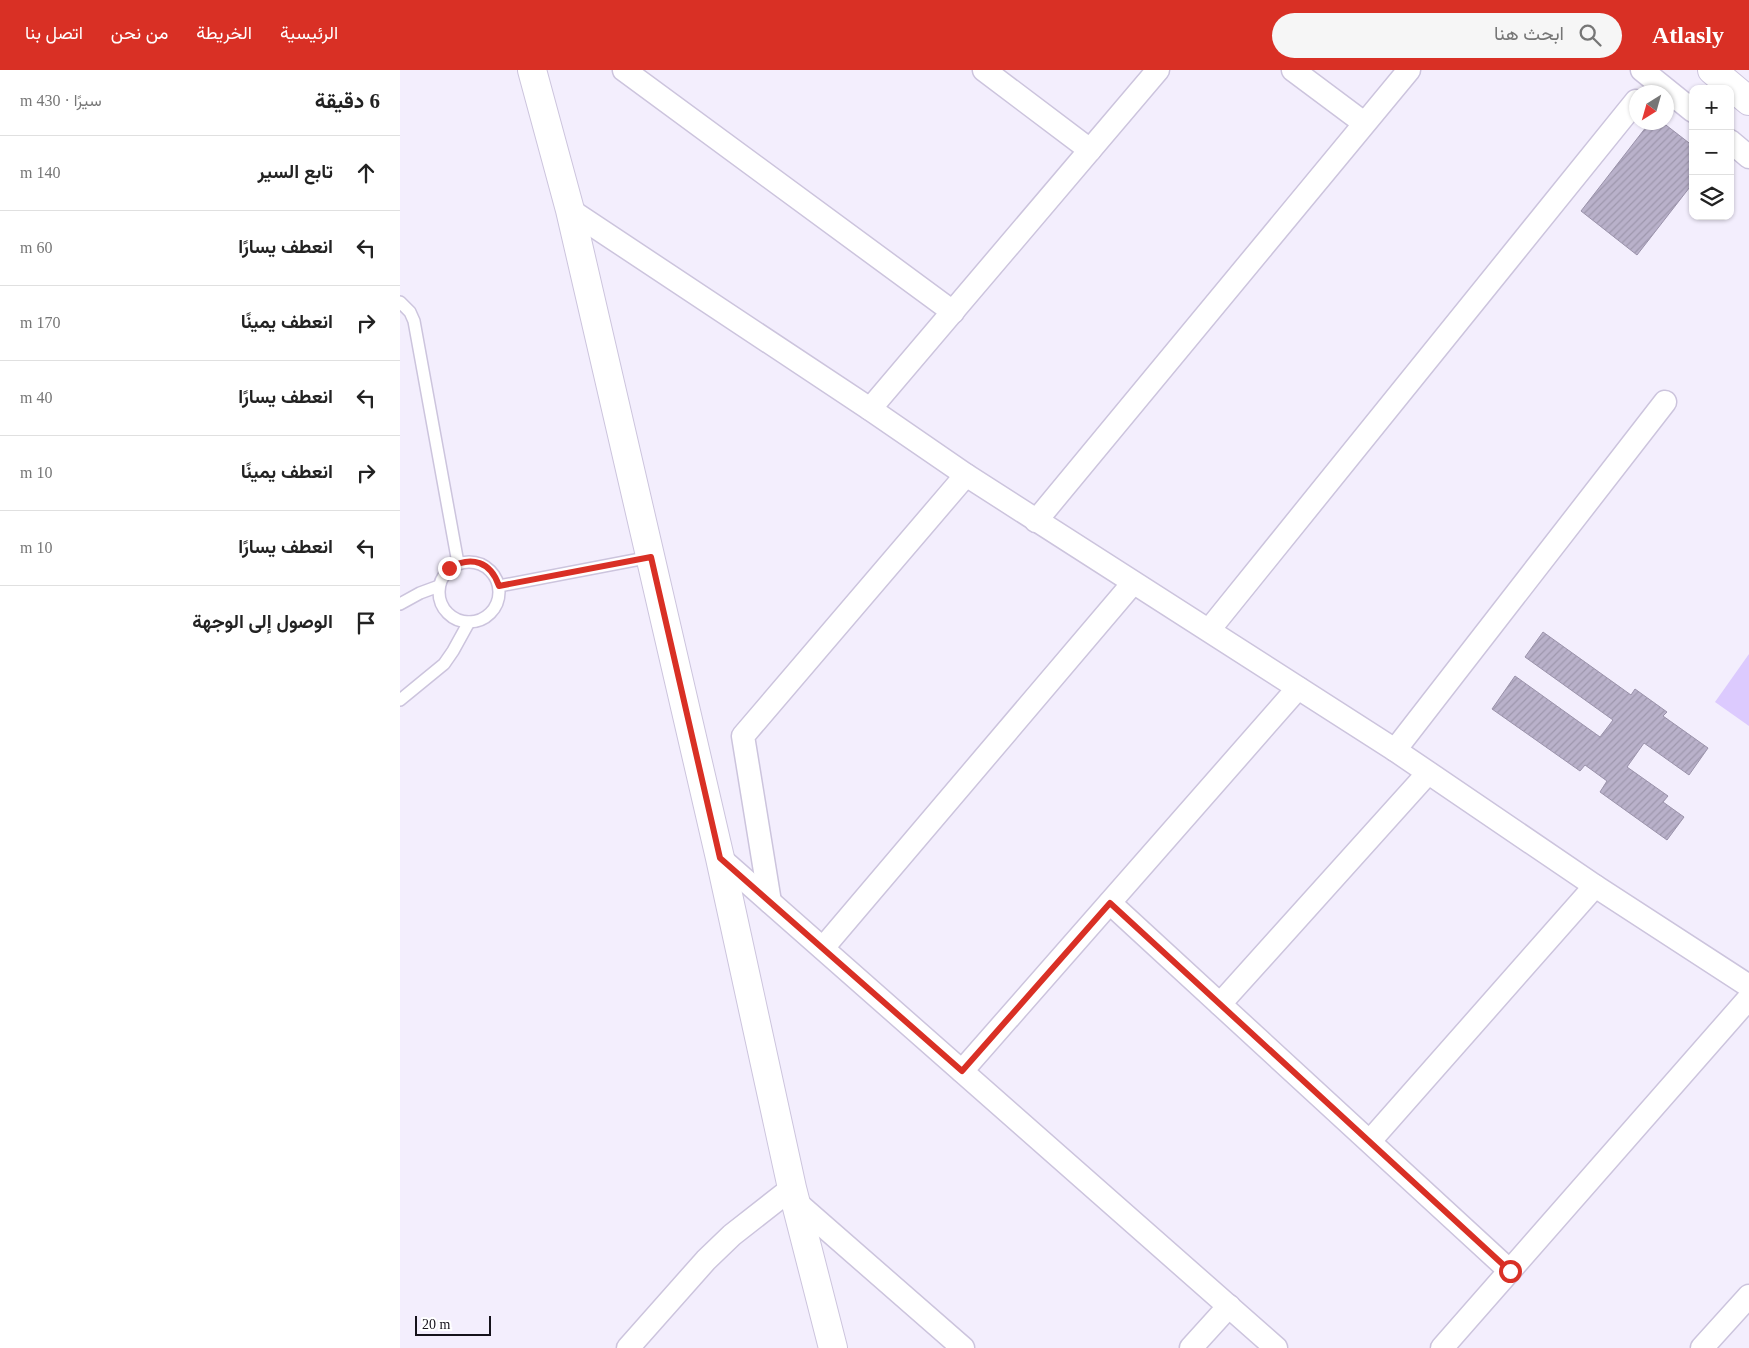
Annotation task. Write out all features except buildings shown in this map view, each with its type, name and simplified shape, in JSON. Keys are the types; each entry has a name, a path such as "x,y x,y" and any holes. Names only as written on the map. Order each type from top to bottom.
{"main road":[{"path":"532,70 570,210 720,858 794,1195 833,1348"},
{"path":"1712,70 1749,101"}],"street":[{"path":"624,70 953,312"},
{"path":"984,70 1090,150"},
{"path":"870,409 1158,70"},
{"path":"1293,70 1364,122"},
{"path":"1036,521 1364,122 1409,70"},
{"path":"1647,81 1689,108"},
{"path":"1209,630 1629,110"},
{"path":"1734,145 1749,157"},
{"path":"570,210 966,475 1395,750 1595,886 1749,986"},
{"path":"1395,750 1665,402"},
{"path":"770,902 743,736 966,475"},
{"path":"823,948 1132,583"},
{"path":"962,1071 1298,688"},
{"path":"1220,1004 1428,772"},
{"path":"720,858 1276,1348"},
{"path":"1370,1141 1595,886"},
{"path":"1110,903 1510,1271"},
{"path":"1442,1348 1749,998"},
{"path":"628,1348 706,1260 745,1224 794,1195 962,1348"},
{"path":"1702,1348 1749,1296"},
{"path":"1191,1348 1229,1306"}],"lane":[{"path":"400,302 410,312 414,320 458,563"},
{"path":"499,586 651,557"},
{"path":"469,561 484,566 496,576 499,586 498,602 489,615 480,620 469,622 459,620 450,615 443,607 439,597 439,586 443,576 449,568 458,563 469,561"},
{"path":"400,604 420,593 439,586"},
{"path":"400,700 444,664 453,652 469,622"}],"shaded area":[{"path":"1749,654 1749,726 1715,702"}],"route":[{"path":"449,568 458,563 469,561 479,563 489,568 496,576 499,586 651,557 720,858 962,1071 1110,903 1510,1271"}]}
